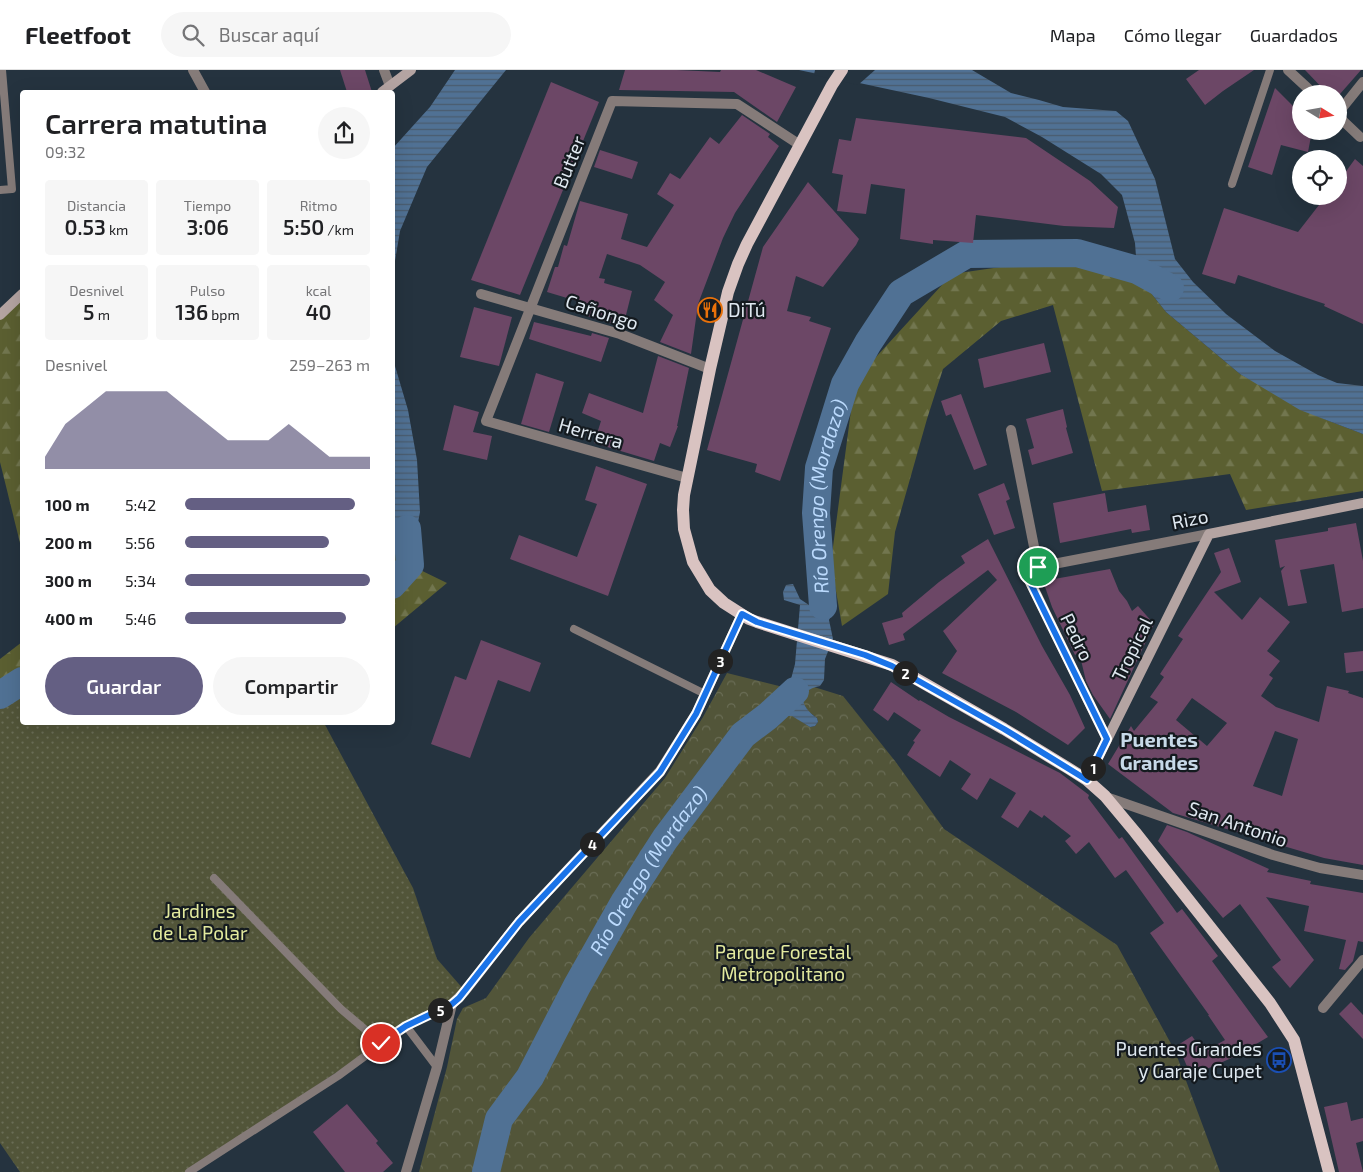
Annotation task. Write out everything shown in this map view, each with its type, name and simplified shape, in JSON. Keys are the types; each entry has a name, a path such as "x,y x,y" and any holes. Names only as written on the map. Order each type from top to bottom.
{"main road":[{"path":"842,70 832,85 747,244 728,292 710,369 682,510 693,562 710,590 724,603 742,614 757,622 865,655 918,679 1087,780 1105,796 1270,1003 1294,1040 1329,1172"}],"street":[{"path":"193,70 204,90"},
{"path":"384,70 386,89"},
{"path":"386,89 411,70"},
{"path":"832,85 835,70"},
{"path":"1288,70 1304,85"},
{"path":"1348,101 1363,82"},
{"name":"Butter","path":"486,421 612,102 737,104 800,145"},
{"path":"1348,125 1362,138"},
{"name":"Cañongo","path":"481,294 620,334 710,369"},
{"path":"0,314 20,296"},
{"name":"Herrera","path":"486,421 687,478"},
{"path":"1011,430 1038,567"},
{"name":"Rizo","path":"1038,567 1363,504"},
{"name":"Tropical","path":"1087,780 1209,534"},
{"name":"Pedro","path":"1038,567 1028,578 1107,739"},
{"path":"406,1172 452,1004 465,991 519,922 660,772 696,714 742,614"},
{"name":"San Antonio","path":"1105,796 1273,855 1320,868 1363,875"},
{"path":"1324,1008 1363,960"}],"lane":[{"path":"0,190 12,189 2,70"},
{"path":"1232,184 1270,70"},
{"path":"574,629 705,694"},
{"path":"214,878 341,1009 381,1043"},
{"path":"189,1172 338,1076 406,1026 452,1004"},
{"path":"406,1026 436,1067"}],"green space":[{"path":"1064,258 1143,283 1166,312 1240,374 1324,419 1363,434 1363,491 1246,510 1230,474 1102,491 1053,305 1001,321 943,369 895,532 888,594 842,626 831,562 855,380 952,274"},
{"path":"20,296 20,543 0,462 0,315"},
{"path":"395,534 410,565 447,583 395,626"},
{"path":"20,644 20,682 0,695 0,659"},
{"name":"Parque Forestal Metropolitano","path":"727,673 787,688 781,698 780,717 792,715 810,727 815,726 818,722 817,718 808,711 803,703 803,694 807,690 814,687 843,696 895,761 944,829 1117,945 1175,1051 1220,1172 419,1172 447,1067 457,1019 463,1008 486,998 529,938 665,778 703,717"},
{"name":"Jardines de La Polar","path":"20,682 20,725 325,725 413,888 437,959 465,991 459,998 381,1043 186,1172 20,1172 0,1143 0,695"}],"water":[{"path":"455,70 506,70 427,167 400,231 395,261 395,146 430,107"},
{"path":"799,70 972,70 1011,93 1063,107 1116,111 1128,121 1155,179 1175,259 1193,282 1226,314 1275,351 1318,375 1337,383 1363,386 1363,434 1300,410 1240,374 1166,312 1143,283 1137,270 1135,243 1122,195 1101,174 1042,137 1005,117 929,98"},
{"path":"395,366 408,410 417,460 420,512 410,565 395,532"},
{"path":"830,569 836,601 829,620 833,639 825,659 824,680 820,686 807,691 803,699 807,709 817,718 818,722 815,726 810,727 792,716 768,716 781,698 791,679 795,664 800,605 784,600 783,592 786,585 793,584 800,599 809,605 813,603 811,596 815,587 811,572"}],"pier":[{"path":"815,70 875,70 858,85 814,75"}],"building":[{"path":"340,70 365,70 371,90 346,90"},
{"path":"625,70 720,72 721,70 756,70 796,87 777,122 734,92 619,90"},
{"path":"1199,70 1254,70 1205,105 1186,79"},
{"path":"1305,70 1361,70 1348,85 1319,85"},
{"path":"551,82 599,102 520,295 471,280"},
{"path":"1275,88 1292,105 1292,140 1310,140 1308,150 1281,145 1272,175 1248,167"},
{"path":"742,115 770,134 768,137 779,146 735,213 723,238 698,304 691,354 660,342 673,315 654,300 665,282 640,265 607,254 599,278 605,279 604,283 632,291 623,327 574,312 577,301 547,292 555,267 558,267 564,245 567,246 580,201 628,214 621,239 647,247 674,205 657,194 670,173 680,179 710,137 719,144"},
{"path":"856,118 1026,138 1090,181 1118,207 1114,228 1064,226 976,215 973,243 933,240 933,244 900,239 905,189 871,184 866,214 837,211 843,175 832,173 839,139 851,141"},
{"path":"600,150 638,162 632,179 594,167"},
{"path":"1355,159 1363,166 1363,324 1324,306 1325,304 1238,275 1235,284 1202,274 1224,208 1298,232 1319,205 1347,205 1347,170"},
{"path":"808,182 859,239 823,287 796,276 787,311 811,317 809,321 831,328 780,481 755,472 757,464 707,450 763,247"},
{"path":"474,307 512,317 499,366 460,357"},
{"path":"534,322 591,336 592,333 609,338 601,362 529,339"},
{"path":"1044,343 1051,372 984,388 978,359"},
{"path":"658,356 689,368 678,426 670,447 660,443 654,461 594,443 601,421 582,413 589,393 643,413"},
{"path":"536,373 564,382 549,432 521,424"},
{"path":"961,394 987,465 974,470 951,414 946,416 941,401"},
{"path":"454,405 479,412 473,432 492,436 487,460 443,450"},
{"path":"1063,409 1073,453 1032,465 1028,450 1034,448 1026,419"},
{"path":"596,466 647,484 608,596 510,559 519,535 577,557 597,504 585,500"},
{"path":"1004,483 1010,499 1006,501 1015,528 994,535 978,494"},
{"path":"1105,493 1108,512 1146,505 1150,530 1132,533 1131,529 1060,543 1053,503"},
{"path":"1356,523 1363,561 1363,608 1342,612 1334,564 1300,570 1307,603 1288,606 1281,571 1285,566 1280,568 1275,540 1328,531 1328,528"},
{"path":"988,539 1042,646 1070,695 1085,728 1068,745 1016,712 942,673 957,651 943,631 997,580 988,570 903,634 905,640 889,645 882,623 903,617 902,613 965,563 961,556"},
{"path":"1229,548 1241,582 1214,592 1242,620 1260,597 1290,622 1267,651 1280,661 1269,675 1273,678 1261,696 1276,707 1319,722 1327,686 1349,691 1348,693 1363,698 1363,865 1324,858 1173,813 1108,764 1131,726 1134,731 1158,702 1150,697 1164,677 1160,674 1183,639 1178,636 1221,572 1214,553","holes":["1192,698 1227,723 1207,746 1176,720","1275,731 1298,739 1282,796 1253,786"]},
{"path":"1110,569 1119,591 1132,611 1138,606 1154,624 1110,719 1093,695 1086,681 1079,652 1075,655 1052,607 1043,581"},
{"path":"481,640 541,663 530,692 498,680 470,758 431,744 455,676 466,680"},
{"path":"1363,651 1363,671 1346,673 1344,653"},
{"path":"891,682 919,701 1060,773 1089,795 1088,798 1119,839 1122,837 1177,913 1182,909 1218,956 1212,961 1268,1037 1236,1056 1191,1076 1178,1045 1192,1036 1203,1052 1225,1040 1150,933 1164,923 1126,870 1115,878 1089,842 1076,854 1065,841 1071,836 1044,815 1042,818 1030,810 1018,828 1001,817 1016,793 990,778 977,800 961,789 971,774 950,760 940,777 907,755 915,742 913,741 921,730 894,712 888,721 873,710"},
{"path":"1167,825 1269,869 1267,872 1311,881 1310,884 1363,893 1363,942 1358,941 1353,961 1345,970 1339,969 1346,940 1304,931 1309,906 1266,897 1314,960 1290,988 1272,967 1281,960 1240,904 1223,918 1158,841"},
{"path":"1351,1002 1363,1015 1363,1039 1339,1014"},
{"path":"1347,1102 1351,1121 1363,1118 1363,1141 1356,1143 1363,1172 1339,1172 1324,1107"},
{"path":"347,1104 378,1141 376,1143 393,1163 383,1172 345,1172 313,1132"}],"waterway":[{"name":"Río Orengo (Mordazo)","path":"823,606 816,513 819,468 845,384 868,343 901,293 967,254 1077,253 1137,270 1170,288"},
{"path":"395,582 410,565 407,529"},
{"path":"0,695 20,682"},
{"name":"Río Orengo (Mordazo)","path":"486,1172 499,1119 530,1077 577,986 625,901 665,839 743,735 768,716 795,691"}],"place":[{"name":"DiTú","path":"710,310"},
{"name":"Puentes Grandes y Garaje Cupet","path":"1279,1060"}],"district":[{"name":"Puentes Grandes","path":"1159,752"}],"route":[{"path":"381,1043 406,1026 452,1004 459,998 519,922 660,772 696,714 742,614 757,622 886,662 1004,729 1087,780 1107,739 1028,578 1038,567"}]}
